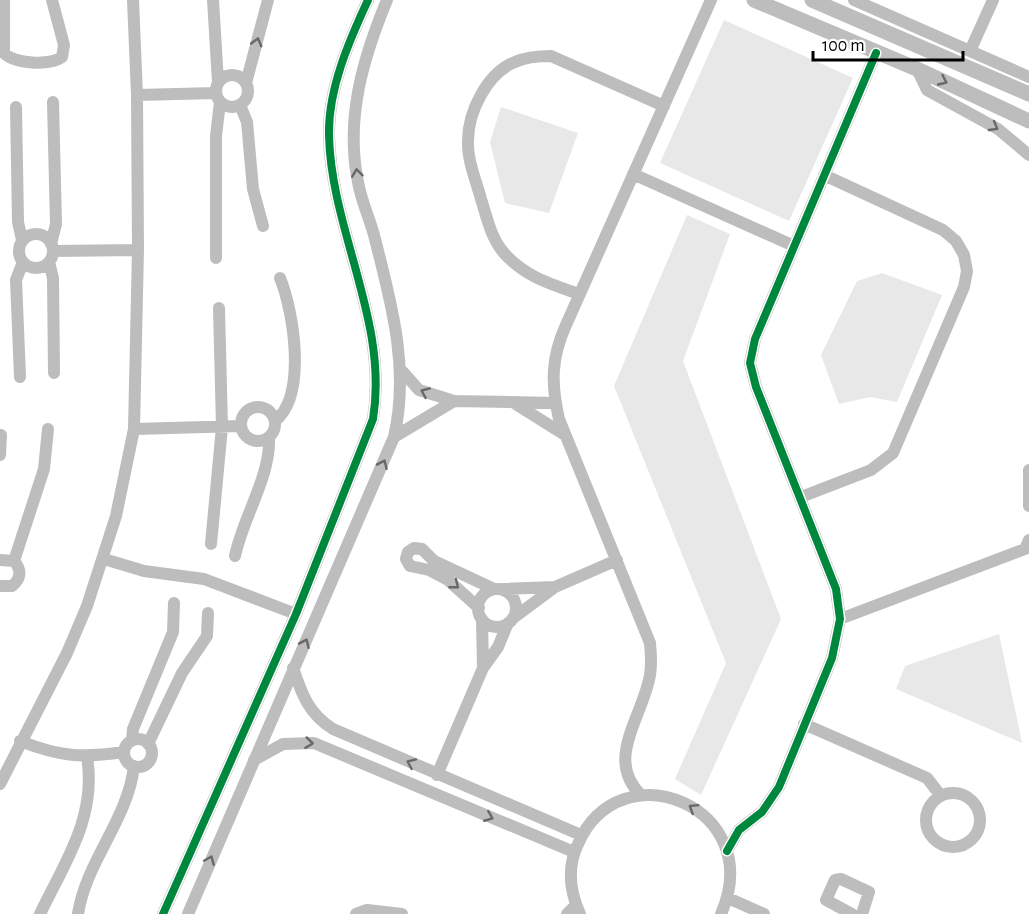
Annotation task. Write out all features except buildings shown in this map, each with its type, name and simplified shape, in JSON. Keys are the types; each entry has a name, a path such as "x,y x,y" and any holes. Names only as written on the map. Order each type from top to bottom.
{"street":[{"path":"4,0 2,20 4,53 16,61 57,60 62,57 64,45 52,0"},
{"path":"0,784 67,653 104,559 124,484 135,429 138,250 137,95 133,0"},
{"path":"213,0 218,93 216,258"},
{"path":"218,93 230,107 240,105 248,93 246,83 268,0"},
{"path":"188,914 394,437 402,396 399,345 358,183 354,153 356,92 374,31 387,0"},
{"path":"617,802 626,775 624,756 650,677 652,660 645,627 555,403 553,363 558,343 579,294 711,0"},
{"path":"754,0 917,69 1029,121"},
{"path":"812,0 1029,94"},
{"path":"854,0 1029,77"},
{"path":"970,51 993,0"},
{"path":"163,914 296,615 374,419 376,372 355,260 342,216 331,161 329,134 332,106 346,52 363,1"},
{"path":"926,48 917,69 927,90 998,129 1029,155"},
{"path":"727,851 739,830 751,822 772,800 832,658 840,619 836,590 756,387 750,363 755,339 876,53"},
{"path":"579,294 532,277 502,251 492,235 470,158 468,141 476,104 485,88 512,62 531,57 550,56 664,106"},
{"path":"218,93 232,75 246,83"},
{"path":"137,95 218,93"},
{"path":"16,107 19,228 22,240 18,252 23,262 33,268 45,266 51,252 56,224 53,102"},
{"path":"240,105 247,122 253,189 263,226"},
{"path":"633,174 794,246"},
{"path":"801,497 871,470 892,453 958,303 967,271 964,255 956,241 943,230 824,175"},
{"path":"342,216 355,216 365,207"},
{"path":"22,240 38,234 51,252 54,373"},
{"path":"51,252 138,250"},
{"path":"355,260 365,251 378,255"},
{"path":"20,377 16,280 23,262"},
{"path":"275,422 268,410 256,407 245,414 241,426 246,436 255,441 269,436 274,430 275,422 288,407 293,386 292,316 280,278"},
{"path":"211,544 222,427 219,308"},
{"path":"402,371 419,390 454,401 555,403"},
{"path":"394,437 454,401"},
{"path":"513,402 566,435"},
{"path":"135,429 241,426"},
{"path":"0,586 6,587 16,582 20,571 14,561 44,469 48,429"},
{"path":"0,455 1,435"},
{"path":"235,556 244,520 268,462 269,436"},
{"path":"1029,470 1029,506"},
{"path":"840,619 1028,547"},
{"path":"104,559 144,571 204,579 296,615"},
{"path":"0,560 14,561"},
{"path":"437,775 483,668 498,647 510,621 516,607 515,601 498,589 432,565 456,585 480,613 497,627 510,621 555,587 617,560"},
{"path":"483,668 480,613 483,596 498,589 555,587"},
{"path":"132,741 141,740 148,744 151,752 149,760 142,766 134,766 125,759 124,752 132,741 132,733 172,632 174,603"},
{"path":"148,744 182,673 207,636 208,613"},
{"path":"293,668 303,698 321,721 333,729 581,835"},
{"path":"804,724 927,778 941,796"},
{"path":"20,741 42,749 87,757 124,752"},
{"path":"254,760 283,744 314,742 574,852"},
{"path":"40,914 83,824 90,791 87,757"},
{"path":"78,914 86,884 125,805 134,766"},
{"path":"626,775 641,795"},
{"path":"950,793 963,795 977,808 978,827 967,843 948,847 937,842 928,832 927,813 933,801 941,796 950,793"},
{"path":"574,911 571,887 574,852 581,835 603,811 617,802 641,795 670,797 684,802 702,813 716,828 727,851 731,882 728,898 721,914"},
{"path":"716,828 739,830"},
{"path":"852,914 826,900 835,880 841,879 869,892 862,914"},
{"path":"728,898 764,914"},
{"path":"356,914 368,910 402,914"}],"shaded area":[{"path":"724,20 853,78 789,221 660,163"},
{"path":"501,107 578,133 549,213 505,203 490,142"},
{"path":"687,215 730,234 683,361 781,619 701,795 675,779 726,663 614,386"},
{"path":"882,273 942,295 897,402 870,397 839,404 821,355 857,281"},
{"path":"999,634 1022,743 896,689 905,666"}],"cycle path":[{"path":"163,914 296,614 373,419 376,383 373,347 367,312 339,206 332,171 329,135 336,83 347,49 368,0"},
{"path":"727,851 739,830 762,812 779,787 832,658 840,619 836,589 756,387 750,363 755,339 876,53"}]}
